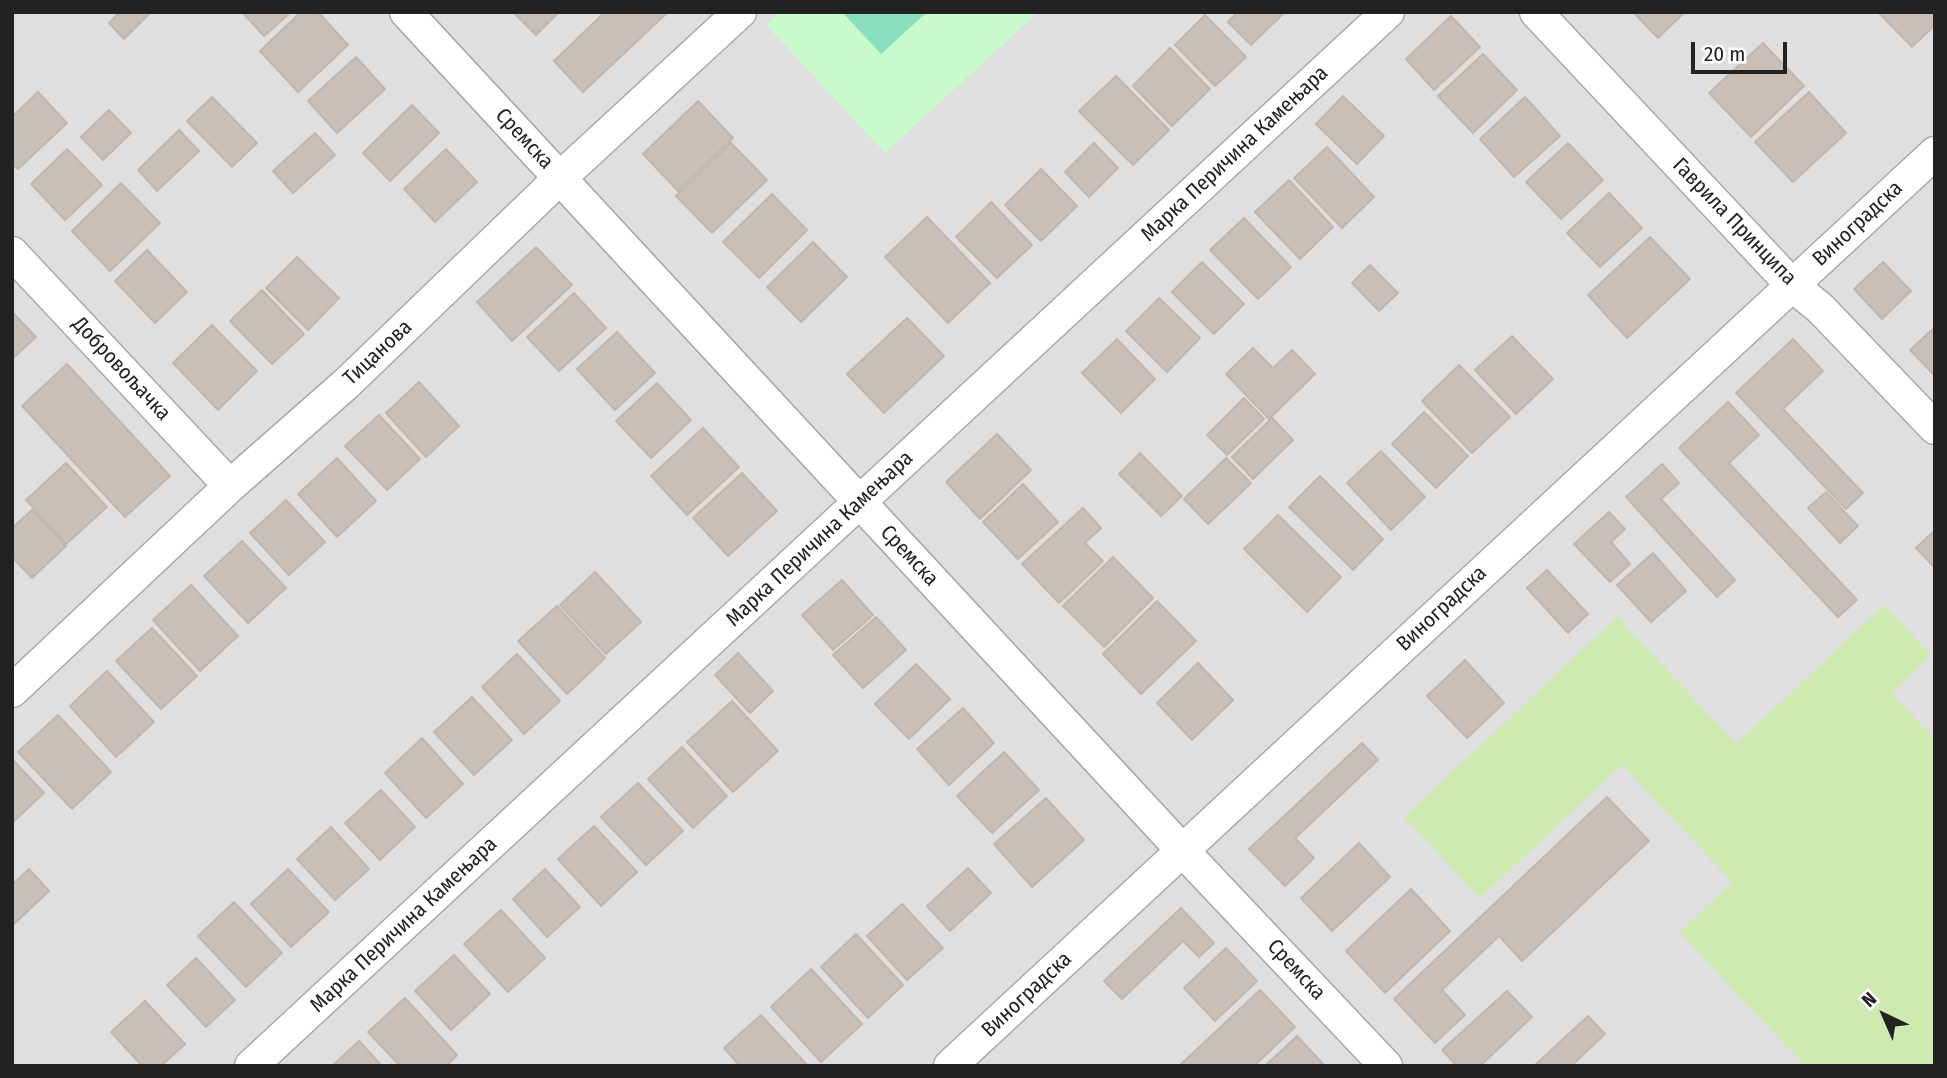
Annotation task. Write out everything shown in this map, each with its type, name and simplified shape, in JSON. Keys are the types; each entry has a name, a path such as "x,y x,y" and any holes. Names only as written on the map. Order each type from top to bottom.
{"street":[{"name":"Сремска","path":"406,12 1182,850 1386,1066"},
{"name":"Тицанова","path":"12,691 230,486 347,383 560,178 740,12"},
{"name":"Марка Перичина Камењара","path":"251,1066 1388,12"},
{"name":"Гаврила Принципа","path":"1536,12 1792,285 1821,309 1935,428"},
{"name":"Виноградска","path":"950,1066 1935,153"},
{"name":"Добровољачка","path":"12,253 230,486"}],"shaded area":[{"path":"12,12 1935,12 1935,1066 12,1066"}],"green space":[{"path":"780,12 1038,12 885,153 766,25"},
{"path":"842,12 927,12 881,54"},
{"path":"1884,605 1931,655 1891,693 1935,739 1935,1066 1805,1066 1679,932 1732,882 1622,765 1480,898 1404,817 1617,617 1736,744"}],"building":[{"path":"120,12 151,12 124,39 109,23"},
{"path":"242,12 291,12 264,36"},
{"path":"301,12 318,12 348,45 298,92 260,51"},
{"path":"513,12 559,12 536,35"},
{"path":"605,12 668,12 583,92 554,61"},
{"path":"1238,12 1285,12 1251,45 1228,22"},
{"path":"1633,12 1685,12 1658,38"},
{"path":"1878,12 1935,12 1935,25 1912,47"},
{"path":"1205,15 1246,57 1215,86 1175,45"},
{"path":"1451,16 1480,47 1434,90 1406,59"},
{"path":"1763,43 1804,86 1751,137 1709,93"},
{"path":"1170,48 1210,89 1172,126 1133,86"},
{"path":"1483,54 1517,90 1473,133 1438,96"},
{"path":"356,57 385,89 337,133 308,101"},
{"path":"1116,76 1169,130 1133,165 1079,111"},
{"path":"38,92 67,123 18,169 12,163 12,117"},
{"path":"1809,92 1846,133 1793,182 1755,142"},
{"path":"1343,96 1384,136 1357,164 1316,124"},
{"path":"212,97 257,143 232,167 187,121"},
{"path":"1525,97 1560,136 1514,177 1480,139"},
{"path":"698,101 733,138 678,191 643,154"},
{"path":"412,105 439,133 390,181 363,153"},
{"path":"109,110 131,133 103,160 81,137"},
{"path":"179,130 199,151 157,191 138,170"},
{"path":"315,133 335,155 293,193 273,171"},
{"path":"731,143 767,180 712,233 676,196"},
{"path":"1094,143 1118,168 1089,197 1065,172"},
{"path":"1568,143 1603,180 1561,219 1526,182"},
{"path":"1327,147 1374,197 1342,228 1294,178"},
{"path":"67,149 102,185 65,220 31,184"},
{"path":"446,149 477,182 435,222 404,189"},
{"path":"1041,169 1077,206 1041,241 1005,205"},
{"path":"1289,180 1333,227 1300,259 1255,212"},
{"path":"121,183 160,223 110,271 72,231"},
{"path":"1609,193 1642,228 1600,267 1567,233"},
{"path":"772,194 807,230 759,278 723,242"},
{"path":"991,202 1032,245 997,278 956,237"},
{"path":"927,217 990,283 948,323 885,257"},
{"path":"1244,218 1291,267 1258,299 1210,250"},
{"path":"1650,237 1690,279 1627,338 1588,295"},
{"path":"813,242 847,277 801,322 767,287"},
{"path":"536,247 572,285 512,341 477,302"},
{"path":"147,250 187,292 155,323 115,281"},
{"path":"297,257 339,298 308,330 266,288"},
{"path":"1202,262 1244,304 1214,334 1172,292"},
{"path":"1883,262 1911,291 1882,319 1854,289"},
{"path":"1370,265 1398,293 1379,311 1352,283"},
{"path":"262,290 304,334 272,364 230,321"},
{"path":"574,293 606,328 559,371 527,337"},
{"path":"1159,298 1200,338 1167,372 1126,331"},
{"path":"12,312 36,337 12,359"},
{"path":"907,318 944,356 884,413 847,374"},
{"path":"212,325 257,371 218,410 173,363"},
{"path":"1935,327 1935,376 1910,350"},
{"path":"617,332 655,373 615,410 577,369"},
{"path":"1512,336 1553,379 1516,414 1475,370"},
{"path":"1117,339 1155,379 1121,413 1082,373"},
{"path":"1793,339 1823,371 1783,409 1863,493 1846,509 1736,393"},
{"path":"1253,348 1273,368 1292,350 1315,374 1269,419 1226,374"},
{"path":"67,364 170,476 125,517 22,406"},
{"path":"1459,365 1510,417 1472,453 1422,401"},
{"path":"419,382 459,426 426,457 386,413"},
{"path":"657,383 691,420 651,458 616,421"},
{"path":"1244,398 1264,419 1227,455 1207,435"},
{"path":"1728,402 1759,435 1729,463 1857,600 1838,617 1679,448"},
{"path":"1424,412 1468,456 1436,488 1392,444"},
{"path":"379,415 420,459 387,490 345,446"},
{"path":"1272,418 1293,440 1253,479 1232,457"},
{"path":"703,428 739,467 687,515 651,476"},
{"path":"997,434 1031,470 980,519 946,482"},
{"path":"1381,451 1425,497 1391,530 1347,483"},
{"path":"1140,453 1182,496 1161,516 1119,474"},
{"path":"337,458 376,501 337,537 298,494"},
{"path":"1226,458 1251,483 1208,524 1184,499"},
{"path":"66,463 107,507 66,544 26,500"},
{"path":"1662,464 1679,483 1661,499 1735,580 1717,597 1626,497"},
{"path":"742,473 777,511 728,556 693,518"},
{"path":"1320,476 1383,539 1353,570 1289,507"},
{"path":"1023,484 1058,522 1018,559 983,522"},
{"path":"1826,492 1858,526 1840,543 1808,508"},
{"path":"286,500 325,542 289,575 250,533"},
{"path":"1083,508 1101,528 1085,543 1103,561 1059,603 1022,564"},
{"path":"32,510 66,546 32,578 12,557 12,528"},
{"path":"1609,512 1625,529 1611,542 1630,564 1610,582 1574,544"},
{"path":"1278,515 1341,577 1307,612 1244,549"},
{"path":"1935,530 1935,568 1916,548"},
{"path":"242,541 286,588 248,623 204,576"},
{"path":"1653,553 1686,591 1651,622 1617,585"},
{"path":"1113,557 1153,598 1104,647 1063,606"},
{"path":"1547,570 1588,614 1568,633 1527,588"},
{"path":"595,572 641,622 606,654 560,605"},
{"path":"842,580 873,615 833,650 802,615"},
{"path":"191,585 238,636 200,671 153,620"},
{"path":"1157,601 1196,641 1141,694 1103,654"},
{"path":"557,606 605,658 567,694 518,641"},
{"path":"876,617 906,650 863,688 833,655"},
{"path":"152,628 197,676 161,709 116,661"},
{"path":"738,653 773,691 750,713 715,675"},
{"path":"517,654 560,701 524,734 482,687"},
{"path":"1465,660 1504,703 1467,738 1427,696"},
{"path":"1198,663 1233,700 1192,740 1157,703"},
{"path":"916,664 950,699 909,739 875,704"},
{"path":"107,671 154,722 116,757 70,706"},
{"path":"472,697 512,740 474,775 434,732"},
{"path":"732,701 778,751 733,792 687,742"},
{"path":"963,708 994,743 949,785 917,749"},
{"path":"58,715 111,772 72,809 18,752"},
{"path":"422,738 463,784 426,818 385,773"},
{"path":"1362,743 1378,760 1295,838 1314,858 1285,886 1249,849"},
{"path":"682,747 727,796 693,828 648,779"},
{"path":"1004,752 1039,790 992,833 957,796"},
{"path":"12,759 44,793 12,823"},
{"path":"638,783 683,831 646,865 601,817"},
{"path":"381,790 415,827 380,860 345,823"},
{"path":"1607,797 1649,841 1522,961 1499,936 1442,990 1465,1015 1435,1043 1394,999"},
{"path":"1046,798 1084,840 1032,887 994,844"},
{"path":"594,826 637,872 601,906 558,859"},
{"path":"331,827 369,869 335,900 297,859"},
{"path":"1359,843 1390,877 1332,931 1301,898"},
{"path":"968,868 991,893 950,931 927,906"},
{"path":"29,869 49,891 12,926 12,885"},
{"path":"288,869 329,912 291,947 251,904"},
{"path":"545,869 580,907 547,937 513,899"},
{"path":"1411,889 1450,931 1385,993 1346,951"},
{"path":"234,902 282,953 246,987 198,936"},
{"path":"902,904 943,948 907,980 867,936"},
{"path":"1181,908 1214,943 1199,957 1183,941 1122,999 1104,981"},
{"path":"501,910 545,958 508,992 464,944"},
{"path":"856,934 903,985 868,1018 821,967"},
{"path":"1226,948 1257,981 1215,1021 1184,988"},
{"path":"454,955 490,994 451,1030 415,991"},
{"path":"196,958 235,1000 206,1027 167,985"},
{"path":"811,969 862,1024 821,1062 771,1007"},
{"path":"1260,990 1295,1027 1254,1066 1179,1066"},
{"path":"1507,991 1532,1017 1480,1066 1457,1066 1442,1050"},
{"path":"405,998 457,1055 446,1066 400,1066 368,1032"},
{"path":"145,1001 185,1044 161,1066 142,1066 111,1032"},
{"path":"761,1015 808,1066 740,1066 724,1048"},
{"path":"1588,1016 1605,1034 1571,1066 1534,1066"},
{"path":"1297,1036 1325,1066 1265,1066"},
{"path":"359,1041 382,1066 332,1066"}]}
